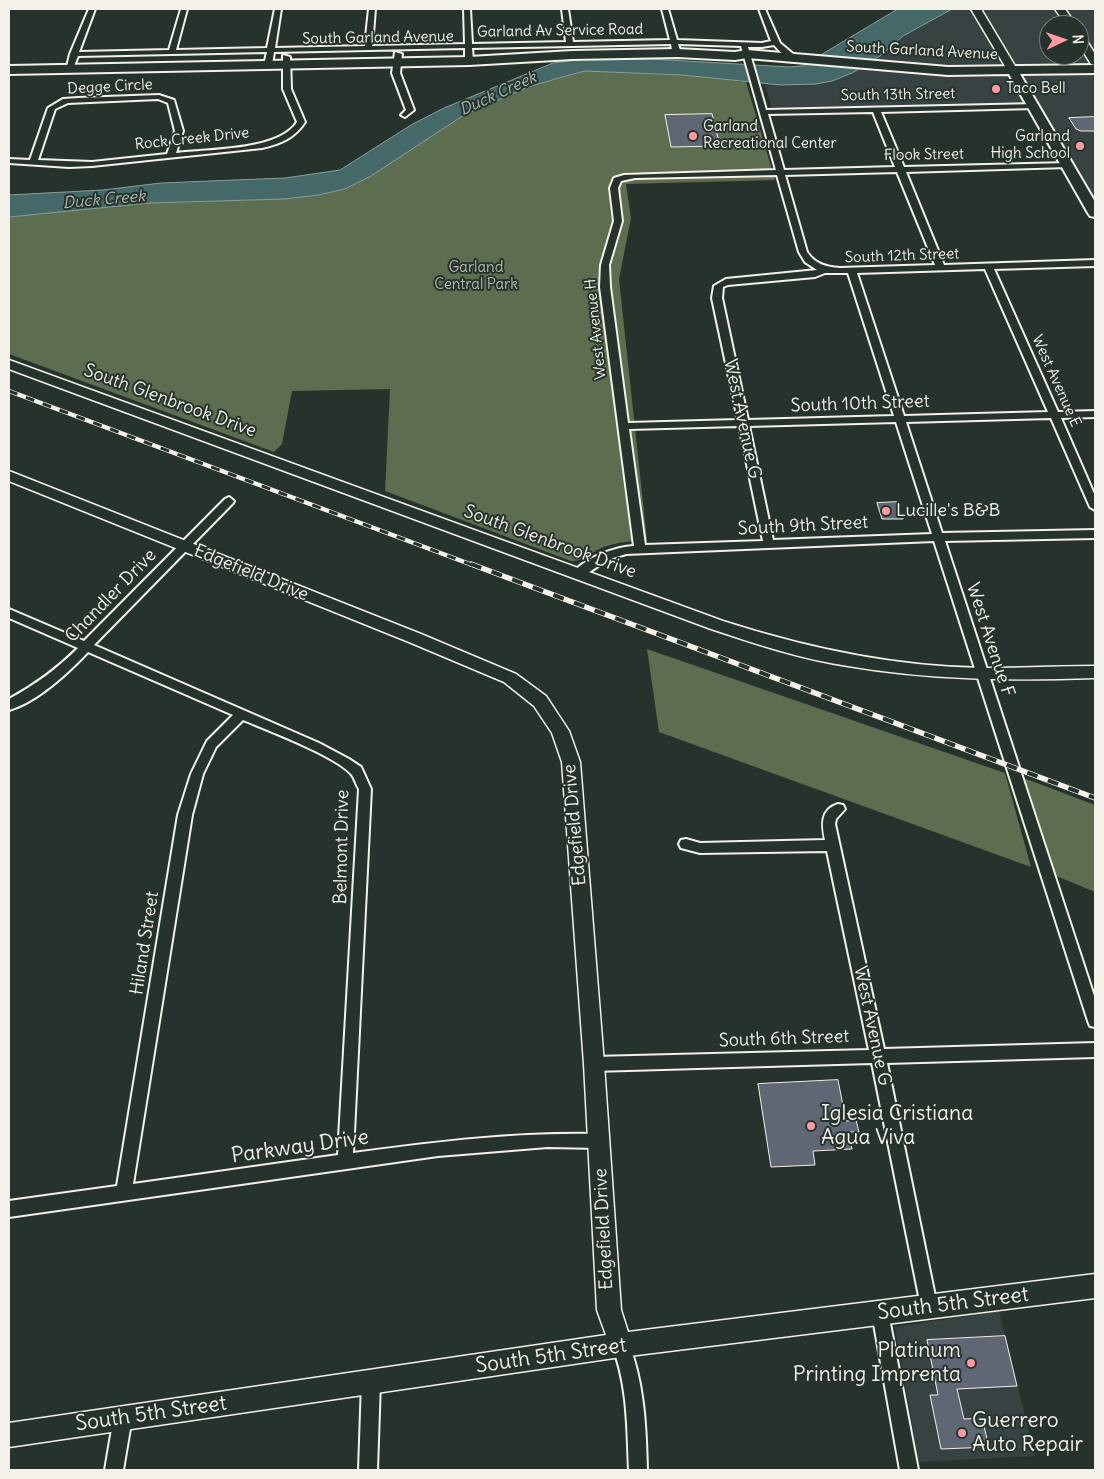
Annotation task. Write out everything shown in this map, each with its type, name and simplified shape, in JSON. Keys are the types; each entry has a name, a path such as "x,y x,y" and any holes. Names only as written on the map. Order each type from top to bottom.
{"main road":[{"name":"South Garland Avenue","path":"9,62 269,57 286,60 398,58 469,53 572,55 676,48 735,56 747,53 801,60 948,71 1095,69"},
{"name":"South Garland Avenue","path":"9,70 72,61"},
{"path":"1013,71 1095,212"}],"street":[{"path":"72,61 92,9"},
{"path":"172,52 184,9"},
{"path":"269,57 278,9"},
{"path":"368,48 372,9"},
{"path":"467,9 469,53"},
{"path":"565,9 570,44"},
{"path":"665,9 676,48"},
{"path":"762,9 781,52 801,60"},
{"path":"976,9 1013,71"},
{"path":"775,42 762,45 747,53 803,252 808,260 824,270"},
{"name":"Garland Av Service Road","path":"72,61 172,52 269,57 368,48 469,53 570,44 676,48"},
{"path":"398,58 396,73 410,110 405,115"},
{"name":"Rock Creek Drive","path":"9,161 84,164 264,146 290,136 302,122 287,89 286,60"},
{"name":"Degge Circle","path":"32,163 52,108 66,101 78,100 159,97 171,102 179,131 171,155"},
{"name":"South 13th Street","path":"764,112 1034,106"},
{"path":"876,109 941,269"},
{"name":"Flook Street","path":"780,172 1068,165"},
{"name":"West Avenue H","path":"640,549 605,287 605,265 618,221 614,188 617,180 634,176 780,172"},
{"name":"South 12th Street","path":"716,292 719,286 726,282 815,274 824,270 941,269 1095,263"},
{"name":"West Avenue E","path":"989,267 1095,507"},
{"name":"West Avenue F","path":"852,271 1095,1021"},
{"name":"West Avenue G","path":"716,292 769,546"},
{"name":"South Glenbrook Drive","path":"9,364 717,625 816,654 911,669 983,674 1095,672"},
{"name":"South 10th Street","path":"625,426 1095,414"},
{"name":"Edgefield Drive","path":"9,476 510,678 540,701 560,731 571,762 594,1064 609,1310 628,1362 632,1381 638,1470"},
{"name":"Chandler Drive","path":"9,705 39,688 68,665 229,501"},
{"name":"South 9th Street","path":"578,574 603,557 616,552 640,549 769,546 939,537 1095,534"},
{"name":"Belmont Drive","path":"9,613 315,746 345,762 356,772 365,789 346,1162"},
{"name":"Hiland Street","path":"124,1193 184,815 197,774 211,744 241,715"},
{"name":"West Avenue G","path":"838,809 830,816 828,824 878,1055 929,1306"},
{"path":"686,844 700,848 833,845"},
{"name":"South 6th Street","path":"594,1064 1095,1050"},
{"name":"Parkway Drive","path":"9,1209 438,1149 548,1140 598,1141"},
{"name":"South 5th Street","path":"9,1435 621,1345 1095,1286"},
{"path":"880,1313 909,1470"},
{"path":"368,1470 371,1382"},
{"path":"114,1470 123,1417"}],"shaded area":[{"path":"952,9 1095,9 1095,63 1089,63 1089,15 1039,15 1039,64 1005,65 1027,103 772,109 765,84 816,84 832,81 852,73 880,56 903,36"},
{"name":"Garland High School","path":"1095,73 1095,199 1023,76"},
{"path":"999,1311 1035,1456 919,1462 895,1327"}],"green space":[{"name":"Garland Central Park","path":"585,71 682,75 746,82 775,180 626,184 631,218 619,279 647,540 609,545 580,560 571,561 385,491 390,389 292,391 282,444 274,452 9,354 9,217 150,203 284,199 318,195 345,189 464,115 528,87"},
{"path":"647,649 1005,773 1031,867 659,732"},
{"path":"1021,777 1095,805 1095,892 1054,875"}],"water":[{"name":"Duck Creek","path":"898,9 952,9 903,36 880,56 852,73 832,81 816,84 781,85 682,75 585,71 528,87 464,115 371,176 345,189 318,195 284,199 150,203 9,217 9,195 103,190 161,183 285,178 340,170 411,125 444,108 553,63 585,59 651,59 790,67 802,66"}],"building":[{"name":"Garland Recreational Center","path":"712,114 720,146 671,147 665,115"},
{"name":"Garland High School","path":"1095,117 1095,131 1076,129 1069,118"},
{"name":"Lucille's B&B","path":"897,502 903,519 882,519 877,503"},
{"name":"Iglesia Cristiana Agua Viva","path":"838,1080 846,1121 856,1120 859,1132 848,1132 852,1149 813,1151 815,1165 771,1167 758,1084"},
{"name":"Platinum Printing Imprenta","path":"1005,1336 1017,1386 957,1389 964,1419 982,1418 989,1447 941,1449 930,1395 938,1395 927,1340"}],"railway":[{"path":"9,391 475,566"},
{"path":"471,564 1095,798"}],"place":[{"name":"Taco Bell","path":"996,89"},
{"name":"Garland Recreational Center","path":"693,136"},
{"name":"Garland High School","path":"1080,146"},
{"name":"Lucille's B&B","path":"886,511"},
{"name":"Iglesia Cristiana Agua Viva","path":"811,1126"},
{"name":"Platinum Printing Imprenta","path":"971,1363"},
{"name":"Guerrero Auto Repair","path":"962,1433"}]}
